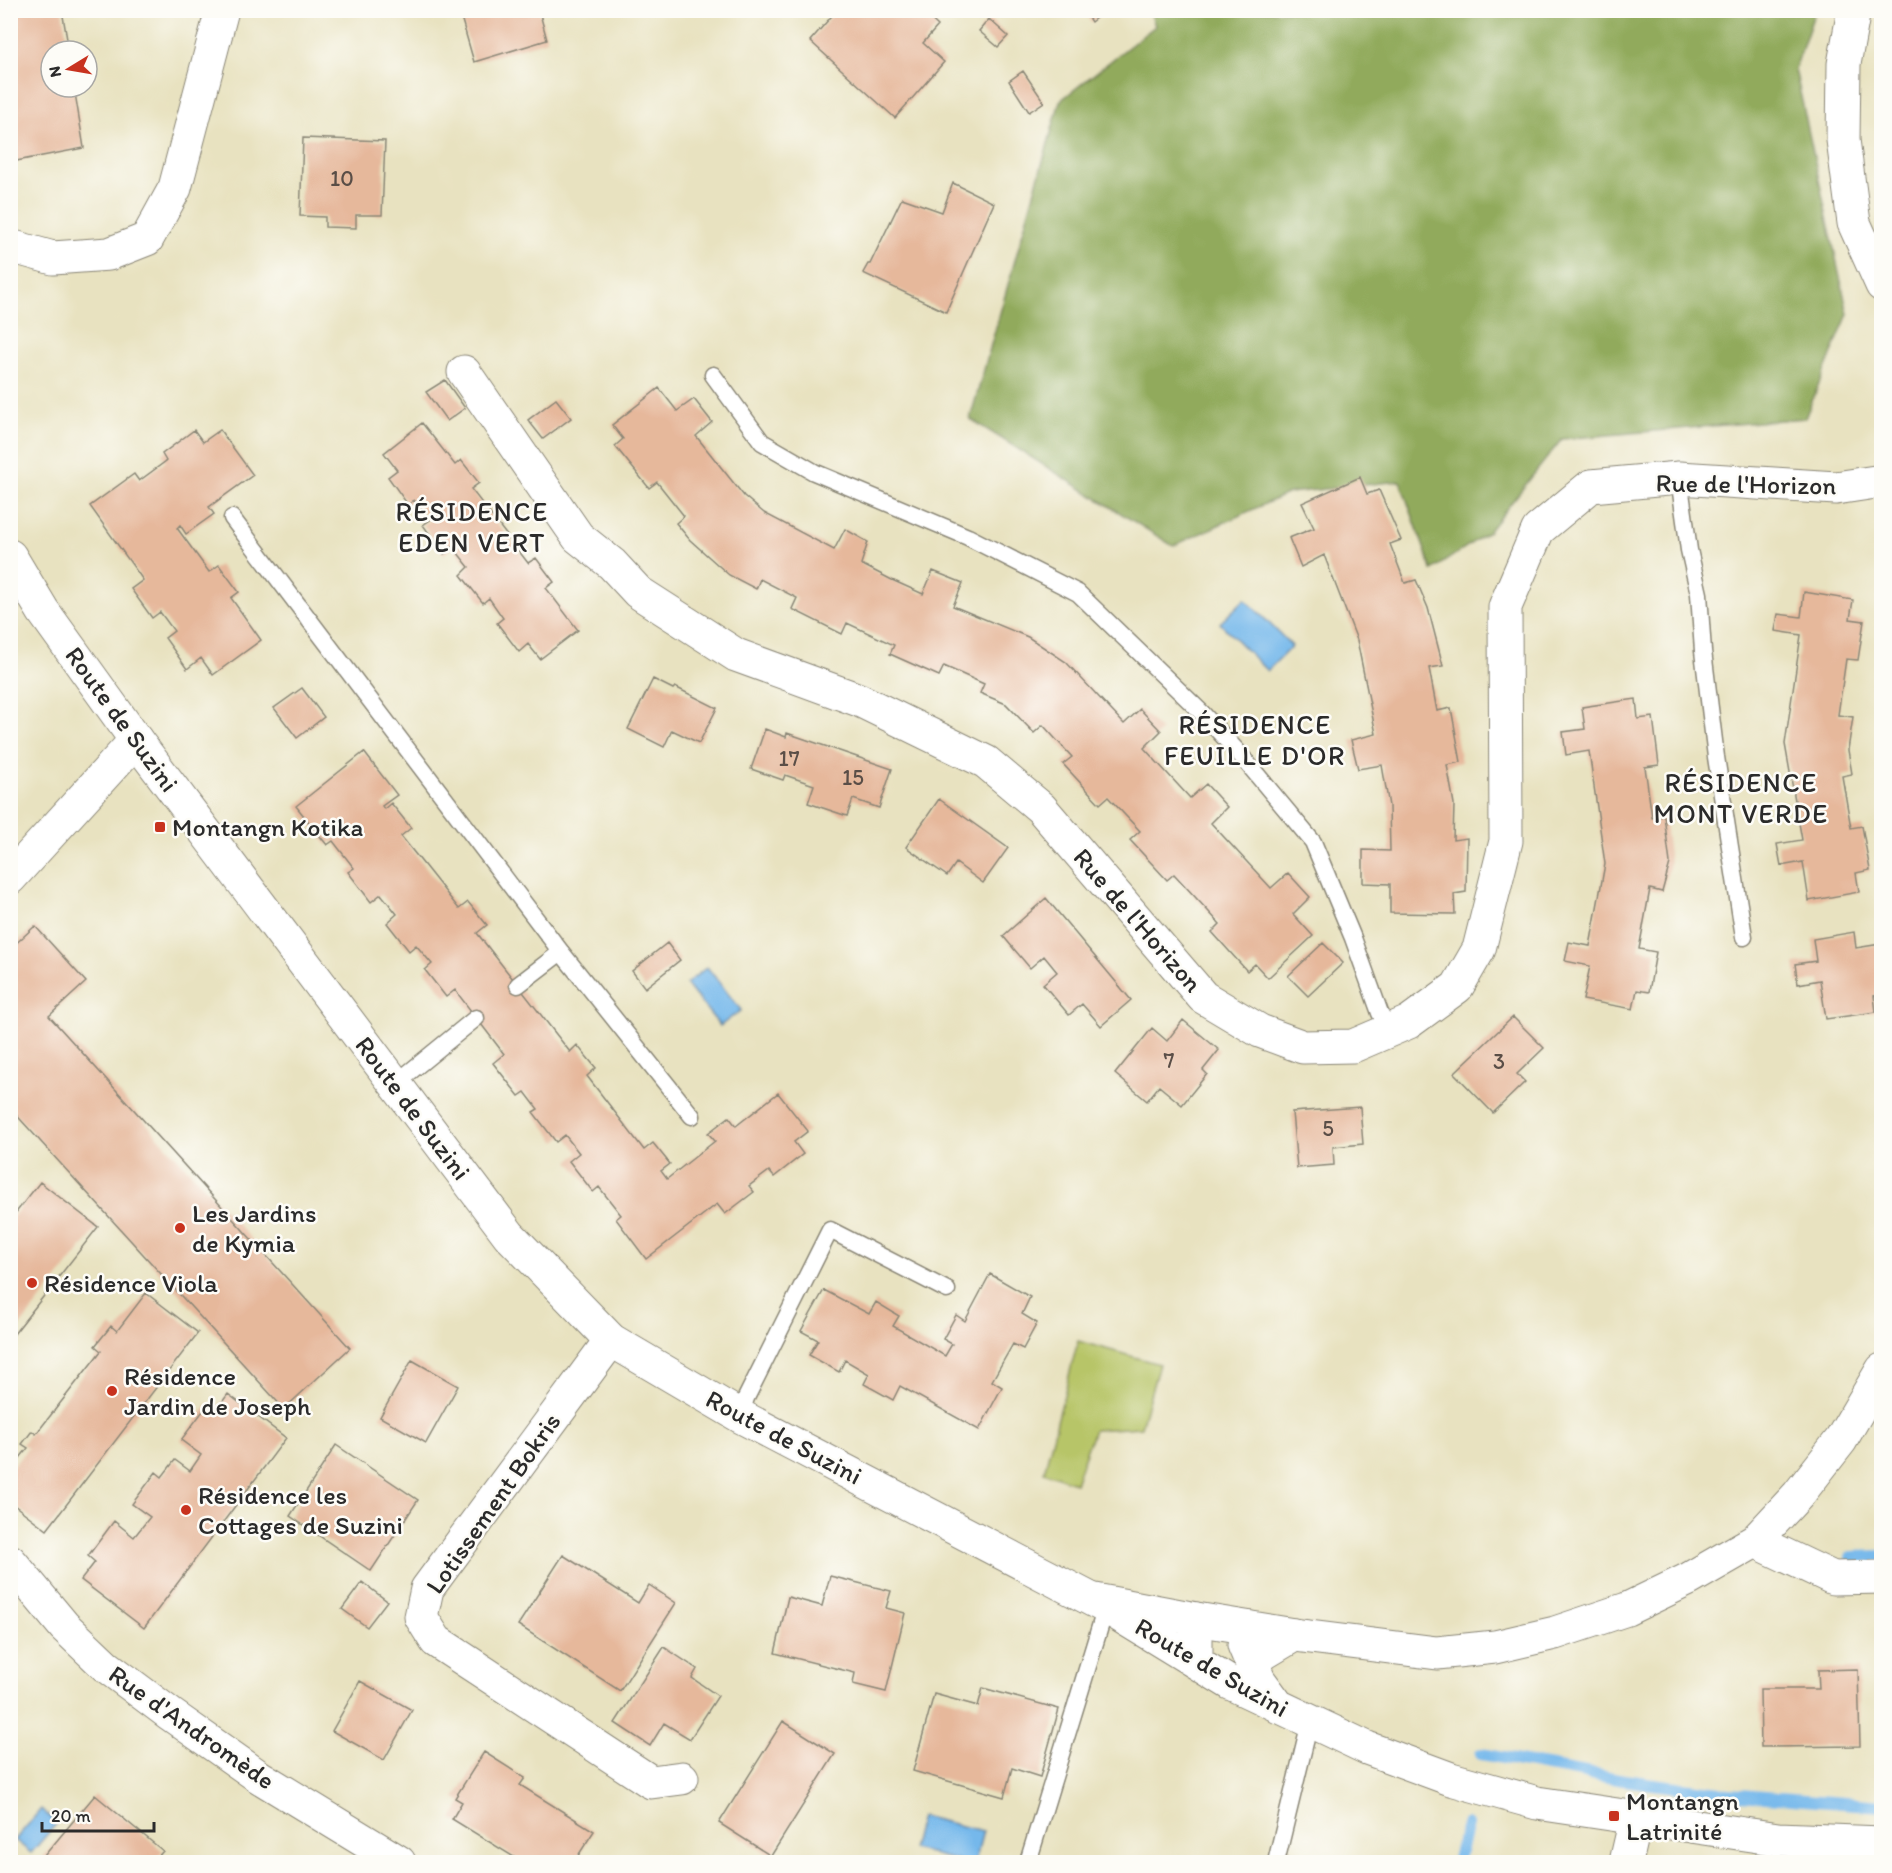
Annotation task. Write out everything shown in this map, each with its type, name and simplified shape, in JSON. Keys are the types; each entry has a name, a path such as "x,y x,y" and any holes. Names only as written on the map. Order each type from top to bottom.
{"street":[{"path":"10,246 53,258 109,254 147,239 175,188 222,10"},
{"path":"1854,10 1844,64 1843,140 1854,223 1881,285"},
{"name":"Rue de l'Horizon","path":"464,372 578,537 612,564 638,592 736,655 859,700 986,762 1041,808 1203,997 1260,1031 1303,1047 1353,1046 1409,1022 1457,987 1479,949 1506,841 1505,607 1538,530 1591,486 1679,478 1836,488 1881,481"},
{"name":"Route de Suzini","path":"10,556 43,611 136,740 509,1235 611,1340 740,1416 1099,1603 1230,1683 1367,1748 1451,1779 1537,1803 1778,1839 1881,1843"},
{"path":"10,878 136,740"},
{"name":"Lotissement Bokris","path":"611,1340 427,1589 421,1617 435,1641 651,1782 682,1778"},
{"path":"1099,1603 1294,1635 1437,1653 1495,1647 1555,1634 1627,1609 1689,1580 1755,1541 1798,1494 1841,1440 1881,1370"},
{"path":"1755,1541 1833,1578 1881,1577"},
{"name":"Rue d'Andromède","path":"10,1561 64,1626 106,1666 258,1776 399,1863"},
{"path":"1196,1619 1196,1662"},
{"path":"1250,1628 1244,1645 1259,1680 1281,1708"},
{"path":"1252,1664 1263,1653 1294,1635"},
{"path":"1626,1863 1636,1819"}],"lane":[{"path":"713,375 762,442 814,472 968,537 1078,593 1200,711 1238,752 1313,842 1353,938 1380,1013 1389,1029"},
{"path":"1679,478 1689,550 1699,594 1703,651 1716,757 1744,937"},
{"path":"232,518 561,952 692,1116"},
{"path":"518,985 561,952"},
{"path":"395,1084 476,1018"},
{"path":"740,1416 746,1398 830,1230 947,1290"},
{"path":"1028,1863 1099,1603"},
{"path":"1276,1863 1310,1722"}],"green space":[{"path":"1150,11 1815,11 1795,69 1848,314 1805,418 1562,439 1488,532 1432,570 1400,481 1289,493 1173,546 970,419 1060,101 1155,26"},
{"path":"1078,1341 1159,1364 1141,1427 1094,1430 1075,1483 1044,1472"}],"water":[{"path":"1245,599 1292,646 1267,671 1220,623"},
{"path":"707,967 741,1010 720,1026 686,984"},
{"path":"41,1809 57,1823 31,1853 15,1840"},
{"path":"921,1816 983,1831 975,1862 963,1862 912,1849"}],"building":[{"path":"10,10 62,10 67,39 39,39 39,99 76,99 84,148 11,162"},
{"path":"459,10 539,10 547,40 474,62"},
{"path":"837,10 921,10 938,26 923,43 944,62 895,118 810,41"},
{"path":"1083,10 1106,10 1091,22"},
{"path":"989,19 1008,36 998,47 979,31"},
{"path":"1023,71 1044,102 1029,112 1009,81"},
{"path":"303,138 385,141 382,215 356,215 356,228 325,227 325,217 300,216"},
{"path":"953,183 994,203 946,312 863,273 870,264 902,198 942,212"},
{"path":"445,380 465,408 447,421 426,392"},
{"path":"659,388 677,411 694,399 712,422 696,436 744,496 764,513 834,550 845,529 868,542 861,564 923,594 933,571 963,583 953,606 1028,637 1066,662 1124,724 1140,709 1161,731 1144,748 1190,798 1206,784 1227,807 1211,823 1271,888 1288,873 1310,897 1293,914 1313,936 1268,978 1255,964 1247,971 1212,932 1220,924 1174,874 1167,880 1130,840 1140,831 1108,797 1100,804 1063,764 1072,757 1043,725 1034,733 1006,704 980,693 984,684 944,666 939,676 890,654 894,645 847,623 842,634 792,609 797,598 760,579 756,589 729,575 690,540 676,523 684,516 657,482 649,488 615,446 623,439 612,425"},
{"path":"556,399 571,418 543,439 528,420"},
{"path":"422,423 455,465 461,460 479,483 471,489 528,563 536,558 554,582 546,588 578,630 540,659 528,644 519,652 497,623 503,618 489,598 483,603 461,575 469,567 453,547 444,554 423,525 430,520 414,500 408,505 388,477 397,470 384,453"},
{"path":"194,430 203,442 220,430 253,475 209,507 214,514 186,534 180,525 177,528 209,572 219,565 239,592 231,598 261,640 213,675 201,658 187,669 165,638 174,631 160,612 152,618 131,589 143,580 90,506 134,474 139,481 166,461 162,454"},
{"path":"1360,477 1367,494 1379,490 1401,540 1390,544 1405,583 1416,580 1428,608 1443,666 1429,668 1437,711 1451,708 1461,762 1447,765 1454,804 1453,840 1467,838 1466,892 1454,894 1455,914 1390,913 1390,884 1363,883 1363,850 1390,851 1389,806 1382,765 1358,769 1351,740 1376,734 1357,640 1324,555 1301,567 1289,538 1314,528 1302,503"},
{"path":"1804,592 1853,600 1850,619 1864,621 1858,660 1846,659 1838,715 1853,717 1848,750 1852,774 1842,776 1851,828 1862,826 1870,870 1856,873 1859,892 1809,901 1803,862 1781,866 1777,844 1802,840 1785,744 1801,635 1775,631 1778,614 1801,617"},
{"path":"653,679 717,708 699,743 672,730 664,747 628,729"},
{"path":"302,688 324,717 297,738 274,708"},
{"path":"1636,699 1638,719 1653,717 1659,765 1645,767 1652,818 1664,816 1670,863 1662,892 1650,889 1639,949 1656,952 1649,992 1637,990 1633,1009 1583,1000 1590,966 1565,961 1569,942 1590,946 1605,864 1589,751 1566,755 1563,732 1585,729 1582,707"},
{"path":"765,729 786,737 787,733 892,769 879,808 853,799 847,816 808,803 814,785 785,775 783,780 751,769"},
{"path":"364,752 397,795 382,806 384,809 391,803 411,828 401,836 459,909 468,902 487,925 477,933 570,1052 577,1045 596,1068 587,1076 644,1150 653,1143 670,1164 661,1171 667,1179 715,1141 708,1133 729,1117 736,1126 778,1093 808,1131 794,1142 803,1154 774,1177 769,1171 749,1186 754,1192 725,1214 717,1204 646,1259 616,1219 621,1215 599,1187 593,1192 569,1161 579,1153 565,1135 556,1142 533,1112 538,1109 525,1092 519,1096 493,1063 504,1054 455,990 446,997 425,970 432,964 416,945 409,951 387,923 397,914 381,894 371,902 348,872 354,868 333,841 327,845 296,806"},
{"path":"939,799 1008,848 983,883 956,863 947,876 906,847"},
{"path":"1046,898 1131,1000 1101,1026 1082,1004 1069,1015 1043,984 1057,972 1044,956 1030,968 1003,936"},
{"name":"Les Jardins de Kymia","path":"35,926 86,982 49,1016 350,1348 284,1409 10,1108 10,949"},
{"path":"1854,932 1856,948 1881,944 1881,995 1874,996 1876,1012 1826,1019 1820,980 1798,984 1795,964 1816,961 1813,939"},
{"path":"667,943 680,960 645,988 632,971"},
{"path":"1323,943 1343,963 1308,996 1288,976"},
{"path":"1513,1017 1544,1048 1517,1074 1525,1082 1493,1113 1454,1073"},
{"path":"1183,1020 1219,1050 1203,1070 1207,1074 1182,1105 1159,1086 1147,1101 1115,1074 1152,1028 1167,1041"},
{"path":"1360,1107 1363,1144 1333,1147 1334,1165 1297,1168 1292,1112"},
{"name":"Résidence Viola","path":"40,1182 98,1227 10,1339 10,1220"},
{"path":"990,1274 1030,1297 1022,1314 1037,1323 1023,1349 1013,1344 992,1381 1002,1387 979,1430 900,1386 893,1400 864,1384 869,1374 845,1360 839,1372 809,1355 818,1340 801,1331 824,1290 869,1314 876,1302 899,1316 893,1326 945,1356 952,1344 943,1339 956,1315 965,1321"},
{"name":"Résidence Jardin de Joseph","path":"146,1293 198,1333 47,1530 10,1502 10,1470 28,1448 22,1444 32,1431 36,1434 101,1351 95,1346 111,1326 117,1331"},
{"path":"412,1360 458,1386 426,1443 380,1417"},
{"name":"Résidence les Cottages de Suzini","path":"228,1394 286,1438 144,1628 81,1580 95,1562 88,1556 114,1521 134,1537 150,1517 132,1504 156,1472 162,1477 175,1460 190,1471 201,1455 181,1440 209,1403 217,1409"},
{"path":"336,1445 418,1500 371,1571 290,1516"},
{"path":"563,1555 638,1603 649,1585 676,1603 620,1691 518,1625"},
{"path":"830,1576 891,1591 886,1608 905,1613 886,1692 853,1684 855,1673 775,1653 788,1597 822,1606"},
{"path":"362,1582 387,1601 367,1627 342,1609"},
{"path":"664,1647 697,1669 692,1678 718,1696 690,1739 664,1723 650,1746 615,1723"},
{"path":"1858,1669 1860,1746 1761,1747 1760,1689 1819,1689 1818,1670"},
{"path":"360,1681 412,1710 384,1760 332,1731"},
{"path":"983,1688 1059,1709 1040,1777 1012,1768 1004,1797 913,1771 934,1694 978,1706"},
{"path":"783,1721 835,1754 771,1856 719,1823"},
{"path":"484,1752 525,1778 520,1785 594,1831 574,1862 522,1862 452,1819 462,1802 455,1798"},
{"path":"95,1795 163,1851 153,1862 39,1862"}],"waterway":[{"path":"1851,1557 1882,1556"},
{"path":"1481,1754 1624,1780 1727,1794 1882,1806"},
{"path":"1457,1862 1467,1825"}],"place":[{"name":"Montangn Kotika","path":"160,827"},
{"name":"Les Jardins de Kymia","path":"180,1228"},
{"name":"Résidence Viola","path":"32,1283"},
{"name":"Résidence Jardin de Joseph","path":"112,1391"},
{"name":"Résidence les Cottages de Suzini","path":"186,1510"},
{"name":"Montangn Latrinité","path":"1614,1816"}],"district":[{"name":"RÉSIDENCE EDEN VERT","path":"472,526"},
{"name":"RÉSIDENCE FEUILLE D'OR","path":"1255,740"},
{"name":"RÉSIDENCE MONT VERDE","path":"1741,798"}]}
